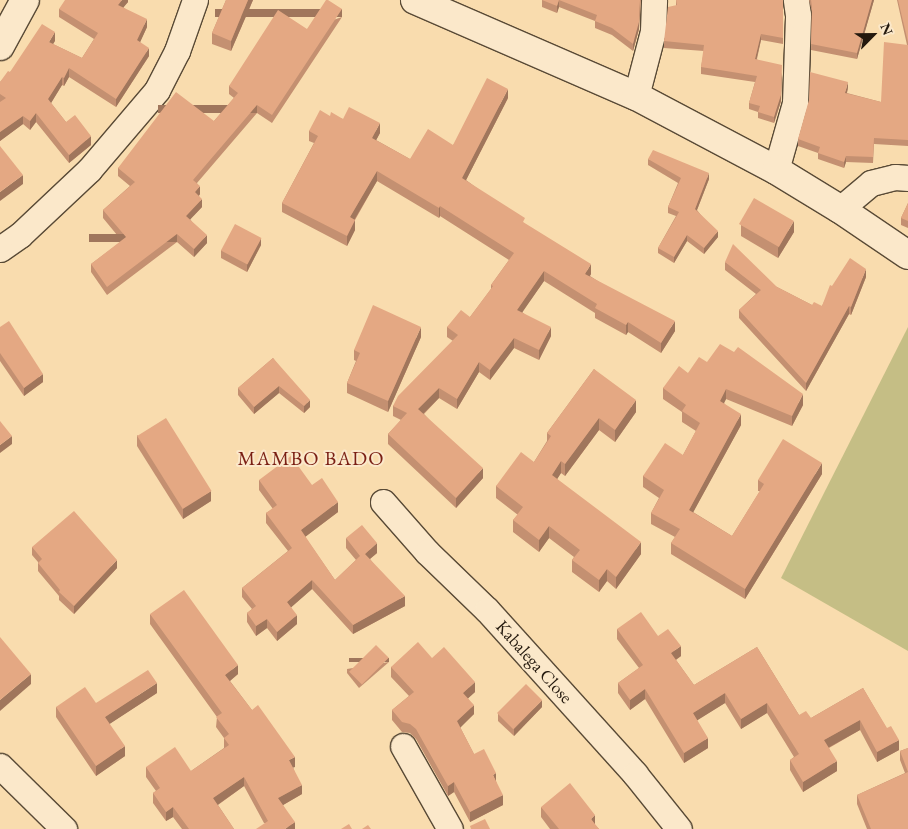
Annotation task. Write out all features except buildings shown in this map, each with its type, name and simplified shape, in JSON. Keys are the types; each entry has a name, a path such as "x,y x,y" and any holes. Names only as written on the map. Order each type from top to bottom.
{"main road":[{"path":"0,46 25,0"},
{"path":"415,0 636,96 776,170 908,254"}],"street":[{"path":"0,250 20,235 89,170 157,90 177,51 195,0"},
{"path":"636,96 653,31 654,0"},
{"path":"776,170 795,103 798,15 796,0"},
{"path":"840,209 870,183 895,177 908,178"},
{"name":"Kabalega Close","path":"383,502 427,552 487,610 635,774 679,829"},
{"path":"403,746 450,829"},
{"path":"0,766 64,829"}],"shaded area":[{"path":"908,327 908,651 781,578"}],"district":[{"name":"MAMBO BADO","path":"311,458"}]}
